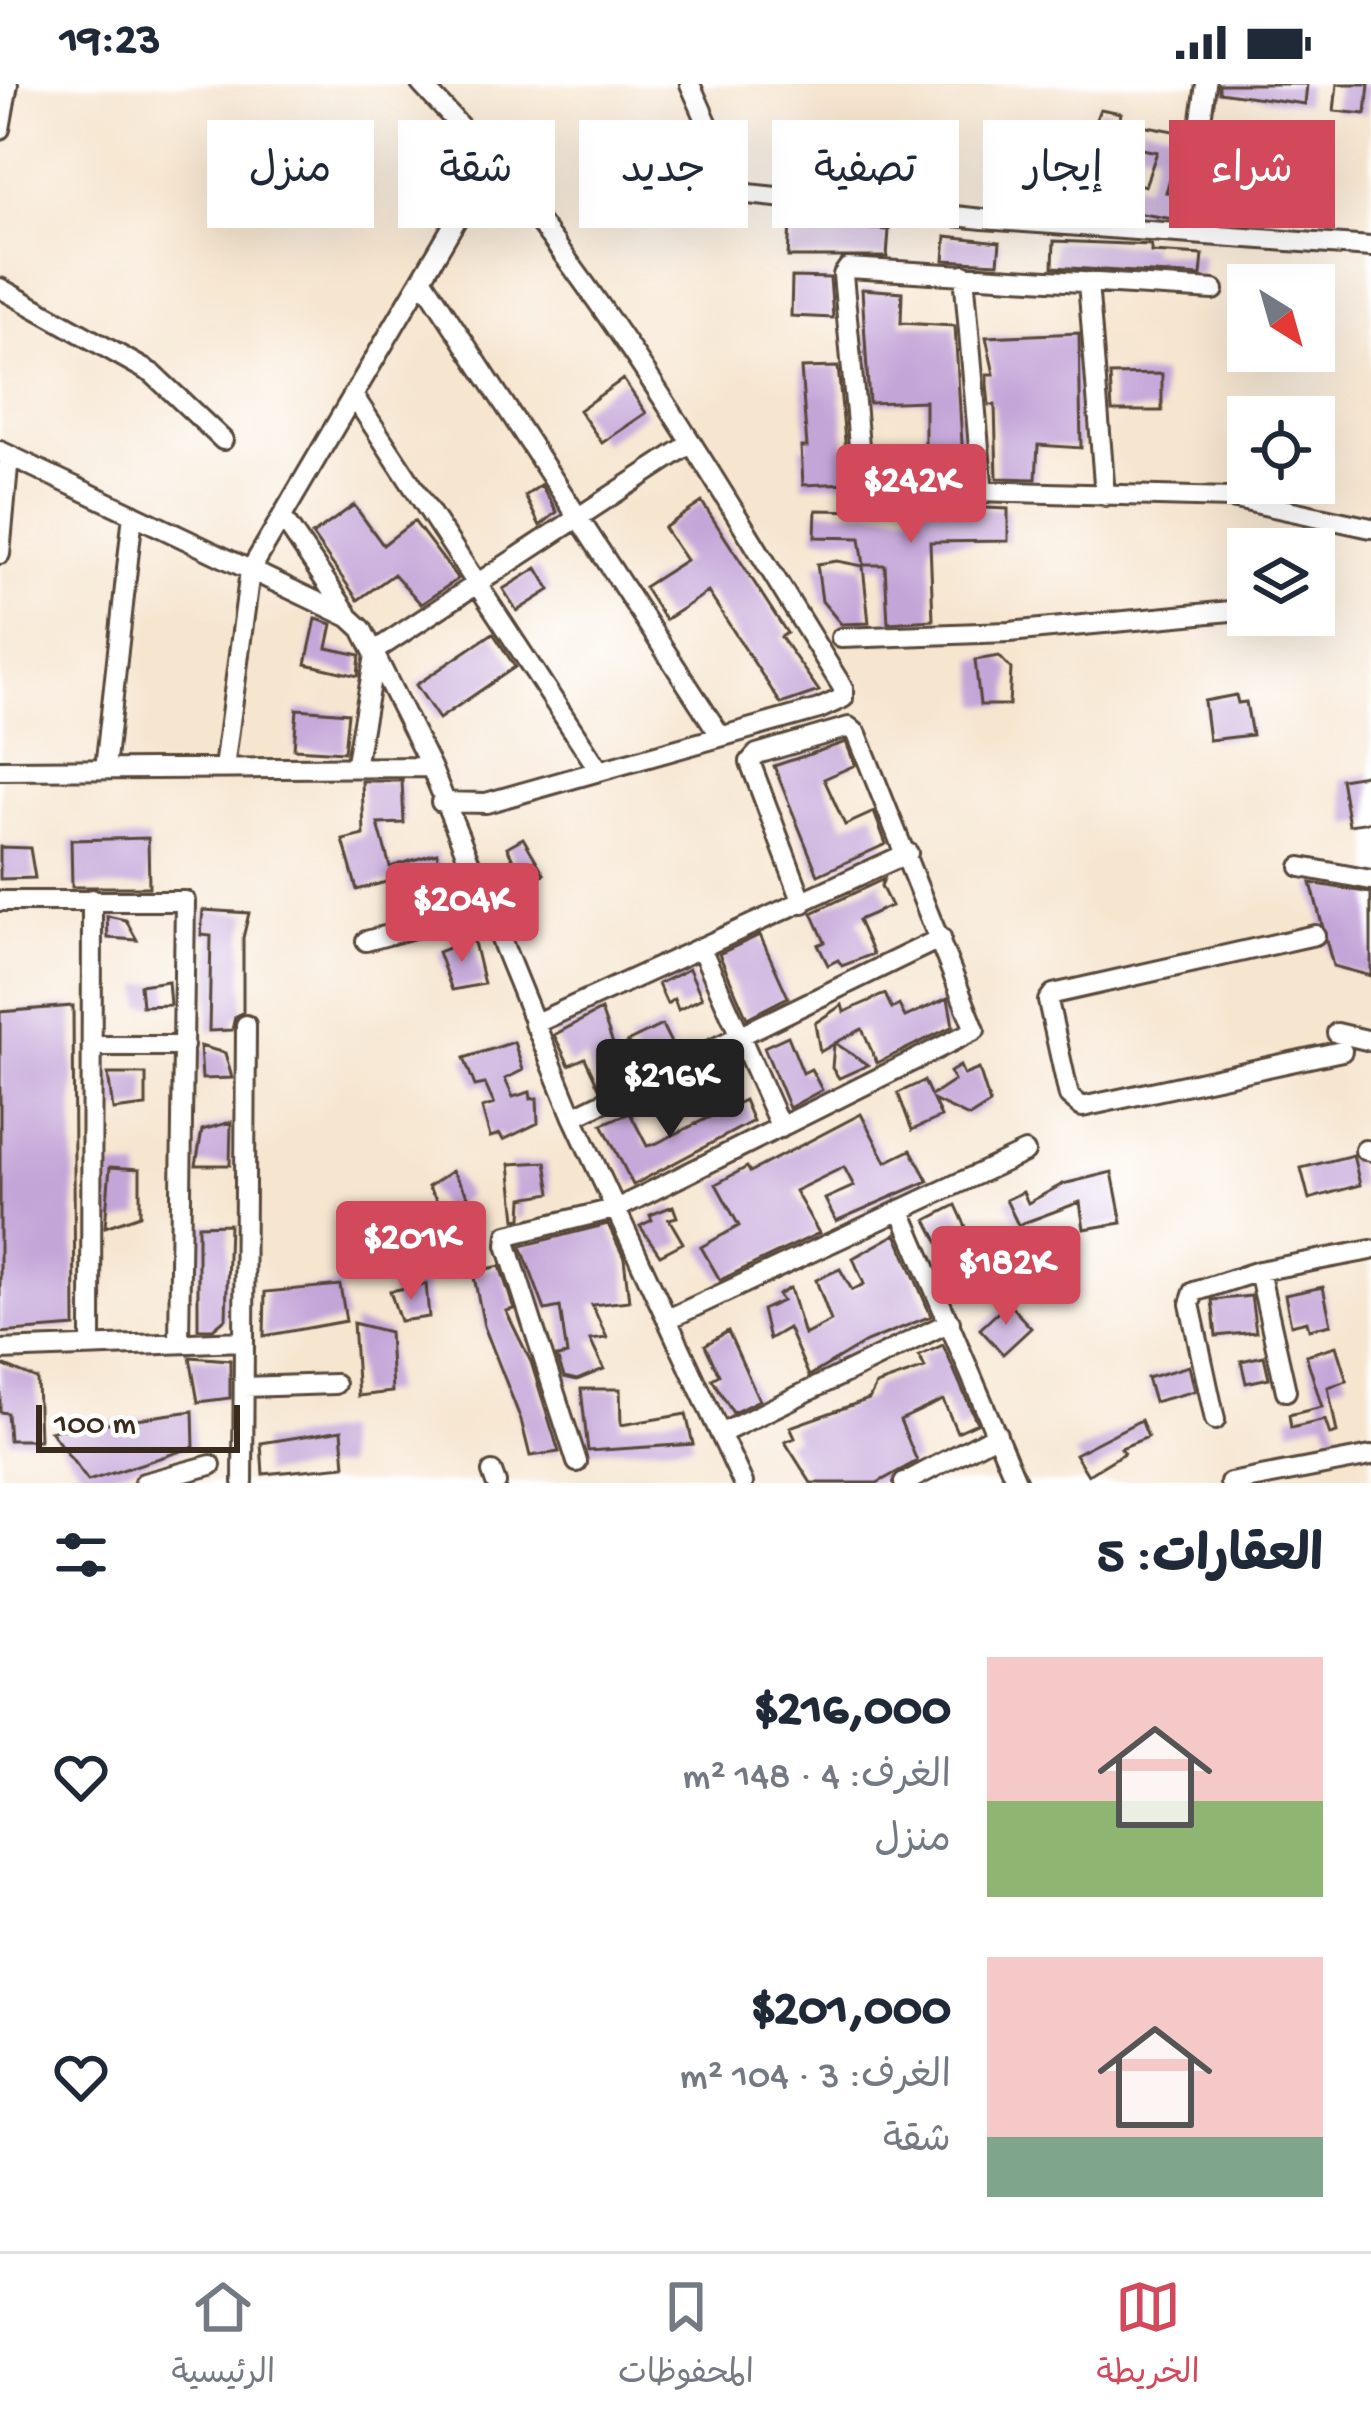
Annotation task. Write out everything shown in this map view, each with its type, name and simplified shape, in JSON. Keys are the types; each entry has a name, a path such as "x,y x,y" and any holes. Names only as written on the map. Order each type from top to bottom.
{"street":[{"path":"0,130 8,84"},
{"path":"421,84 455,120"},
{"path":"690,84 734,183 748,194 983,219 1371,247"},
{"path":"1185,232 1206,84"},
{"path":"224,768 250,572 451,228"},
{"path":"442,802 486,803 836,704 843,698 843,688 690,444 540,228"},
{"path":"1214,290 851,266 843,274 862,488 1231,498 1371,528"},
{"path":"964,274 982,494"},
{"path":"422,278 720,735"},
{"path":"1088,282 1105,496"},
{"path":"0,288 153,374 223,440"},
{"path":"353,395 599,770"},
{"path":"356,767 376,650 690,444"},
{"path":"0,554 5,454 350,617"},
{"path":"105,769 133,514"},
{"path":"282,517 376,650 431,767 573,1117 743,1483"},
{"path":"842,638 1031,630 1227,611"},
{"path":"577,1462 507,1239 517,1230 618,1208 973,1033 976,1025 908,854 853,730 844,727 758,754 750,768 803,903"},
{"path":"0,770 431,767"},
{"path":"534,1024 908,854"},
{"path":"1301,867 1371,880"},
{"path":"91,1346 92,899"},
{"path":"0,901 185,902 179,1341"},
{"path":"366,940 488,908"},
{"path":"1316,935 1053,994 1048,1001 1069,1096 1082,1107 1339,1042 1371,1041"},
{"path":"573,1117 941,938"},
{"path":"701,948 781,1128"},
{"path":"243,1481 246,1025"},
{"path":"92,1046 184,1046"},
{"path":"668,1319 1025,1152"},
{"path":"901,1211 1017,1483"},
{"path":"1215,1420 1191,1297 1205,1286 1259,1271 1371,1250"},
{"path":"1259,1271 1286,1391"},
{"path":"720,1434 950,1322"},
{"path":"0,1350 244,1341"},
{"path":"244,1387 335,1384"},
{"path":"904,1483 997,1434"},
{"path":"1230,1483 1371,1456"},
{"path":"144,1483 211,1465"}],"building":[{"path":"1219,84 1307,84 1305,104 1219,92"},
{"path":"1337,84 1369,84 1366,114 1334,111"},
{"path":"1100,109 1121,113 1119,120 1096,120"},
{"path":"1145,126 1169,130 1169,218 1145,214 1145,186 1157,152 1145,150"},
{"path":"790,228 889,230 887,257 788,257"},
{"path":"946,236 1000,242 998,263 944,260"},
{"path":"1054,241 1151,245 1151,252 1203,255 1201,276 1053,267"},
{"path":"792,277 830,278 833,318 791,316"},
{"path":"862,289 902,292 901,323 955,326 964,477 923,476 919,447 925,448 925,401 869,403"},
{"path":"1079,333 1081,448 1038,445 1036,479 997,478 995,405 989,405 987,384 987,374 994,374 986,337"},
{"path":"838,367 849,483 803,485 801,447 807,447 801,368"},
{"path":"1162,374 1162,411 1112,411 1110,375"},
{"path":"623,379 646,413 602,443 579,410"},
{"path":"541,485 557,512 540,526 525,496"},
{"path":"702,502 787,633 781,637 819,691 781,704 708,592 665,620 644,587 686,560 664,528"},
{"path":"354,505 383,545 414,521 458,579 421,604 394,574 358,600 312,535"},
{"path":"918,505 1008,509 1008,541 930,542 933,620 888,623 885,565 864,565 860,538 815,537 816,510 917,512"},
{"path":"837,561 863,566 869,623 841,624 822,601 817,564"},
{"path":"537,568 550,590 517,611 503,589"},
{"path":"316,619 332,624 327,648 360,655 358,676 306,664"},
{"path":"493,633 515,667 439,719 416,685"},
{"path":"999,656 1011,669 1009,705 980,705 975,660"},
{"path":"1236,695 1238,703 1246,702 1252,735 1209,740 1204,701"},
{"path":"297,709 348,713 344,752 294,749"},
{"path":"846,742 855,765 824,779 845,825 874,812 886,844 818,875 774,766"},
{"path":"1371,774 1371,822 1349,825 1341,779"},
{"path":"362,781 402,781 404,823 378,824 390,867 437,853 445,893 416,900 408,876 357,890 343,840 364,835"},
{"path":"148,838 149,887 72,887 71,840"},
{"path":"523,838 544,874 524,882 507,847"},
{"path":"0,847 30,848 35,878 0,879"},
{"path":"884,879 881,886 891,906 858,920 873,954 842,966 838,960 828,965 818,945 825,942 812,913"},
{"path":"1311,883 1371,893 1371,976 1333,966"},
{"path":"203,910 249,913 243,938 243,1012 235,1017 232,1030 209,1031 211,936 201,935"},
{"path":"107,916 126,920 137,940 108,938"},
{"path":"760,935 788,997 747,1018 719,954"},
{"path":"473,938 484,984 452,990 438,952"},
{"path":"689,969 702,998 678,1010 674,999 667,1004 658,984"},
{"path":"168,981 170,1005 142,1006 140,985"},
{"path":"885,994 892,1009 899,1005 905,1017 948,998 953,1026 877,1063 862,1029 835,1043 868,1065 839,1078 832,1068 834,1044 820,1052 815,1023 842,1005 844,1012"},
{"path":"73,1006 75,1327 0,1333 0,1012"},
{"path":"601,1010 624,1075 599,1088 585,1058 569,1065 554,1035"},
{"path":"662,1025 674,1049 643,1064 627,1042"},
{"path":"788,1036 803,1073 811,1069 822,1090 789,1108 764,1047"},
{"path":"514,1042 523,1070 505,1079 513,1097 530,1092 531,1099 537,1098 538,1123 503,1140 500,1134 490,1137 482,1108 494,1104 485,1084 475,1086 464,1058"},
{"path":"200,1046 225,1053 232,1078 202,1079"},
{"path":"960,1066 964,1075 979,1069 990,1104 969,1117 933,1100 941,1117 912,1130 898,1093 924,1081 931,1096 954,1081 950,1072"},
{"path":"108,1074 146,1074 146,1106 113,1110"},
{"path":"744,1100 753,1121 633,1185 602,1124 630,1113 647,1146"},
{"path":"861,1114 886,1162 911,1150 928,1181 836,1221 825,1199 854,1186 844,1167 795,1191 819,1233 720,1280 701,1247 739,1226 716,1184 747,1167 750,1172"},
{"path":"231,1122 230,1165 196,1165 202,1130"},
{"path":"1353,1155 1360,1185 1309,1199 1301,1168"},
{"path":"546,1162 551,1193 523,1198 522,1218 516,1219 510,1164"},
{"path":"110,1167 140,1169 140,1215 105,1227"},
{"path":"452,1171 468,1196 444,1211 428,1187"},
{"path":"1112,1172 1122,1223 1084,1229 1080,1202 1018,1225 1006,1200 1023,1192 1028,1203 1063,1184"},
{"path":"956,1205 976,1249 985,1244 995,1265 959,1282 927,1220"},
{"path":"673,1206 677,1217 669,1219 683,1243 660,1255 640,1226 652,1220 650,1215"},
{"path":"229,1224 226,1318 213,1329 198,1329 198,1225"},
{"path":"608,1224 624,1258 629,1301 592,1305 607,1338 590,1340 604,1369 577,1380 564,1377 557,1357 567,1355 560,1307 545,1310 521,1246"},
{"path":"896,1234 931,1316 866,1342 809,1376 788,1328 769,1339 762,1310 782,1301 778,1295 790,1288 804,1335 831,1321 816,1280 840,1269 852,1290 864,1284 853,1258"},
{"path":"500,1266 514,1309 506,1311 531,1362 559,1452 530,1456 484,1326 473,1272"},
{"path":"426,1284 429,1317 400,1321 390,1291"},
{"path":"340,1285 346,1321 264,1336 265,1292"},
{"path":"1323,1287 1331,1324 1309,1329 1307,1321 1291,1325 1285,1295"},
{"path":"1251,1296 1256,1332 1216,1336 1212,1300"},
{"path":"1008,1303 1031,1328 1003,1354 980,1329"},
{"path":"353,1323 389,1332 392,1392 358,1396"},
{"path":"728,1331 759,1400 733,1413 712,1379 719,1375 705,1345"},
{"path":"943,1345 977,1423 957,1432 943,1400 900,1420 917,1461 877,1483 811,1483 785,1442 795,1438 790,1427 869,1399 876,1385 925,1368 919,1356"},
{"path":"1336,1346 1347,1381 1328,1387 1337,1433 1330,1435 1325,1420 1291,1428 1289,1415 1322,1407 1306,1355"},
{"path":"1264,1356 1269,1378 1246,1383 1241,1361"},
{"path":"190,1357 230,1360 230,1398 198,1402"},
{"path":"0,1364 37,1379 39,1440 9,1440 7,1413 0,1412"},
{"path":"1189,1366 1195,1391 1154,1402 1147,1378"},
{"path":"581,1389 620,1389 621,1425 686,1414 693,1444 588,1451"},
{"path":"193,1411 194,1447 88,1481 50,1431"},
{"path":"1141,1420 1148,1437 1121,1448 1124,1453 1088,1475 1075,1454"},
{"path":"342,1430 345,1466 263,1474 261,1443"}]}
